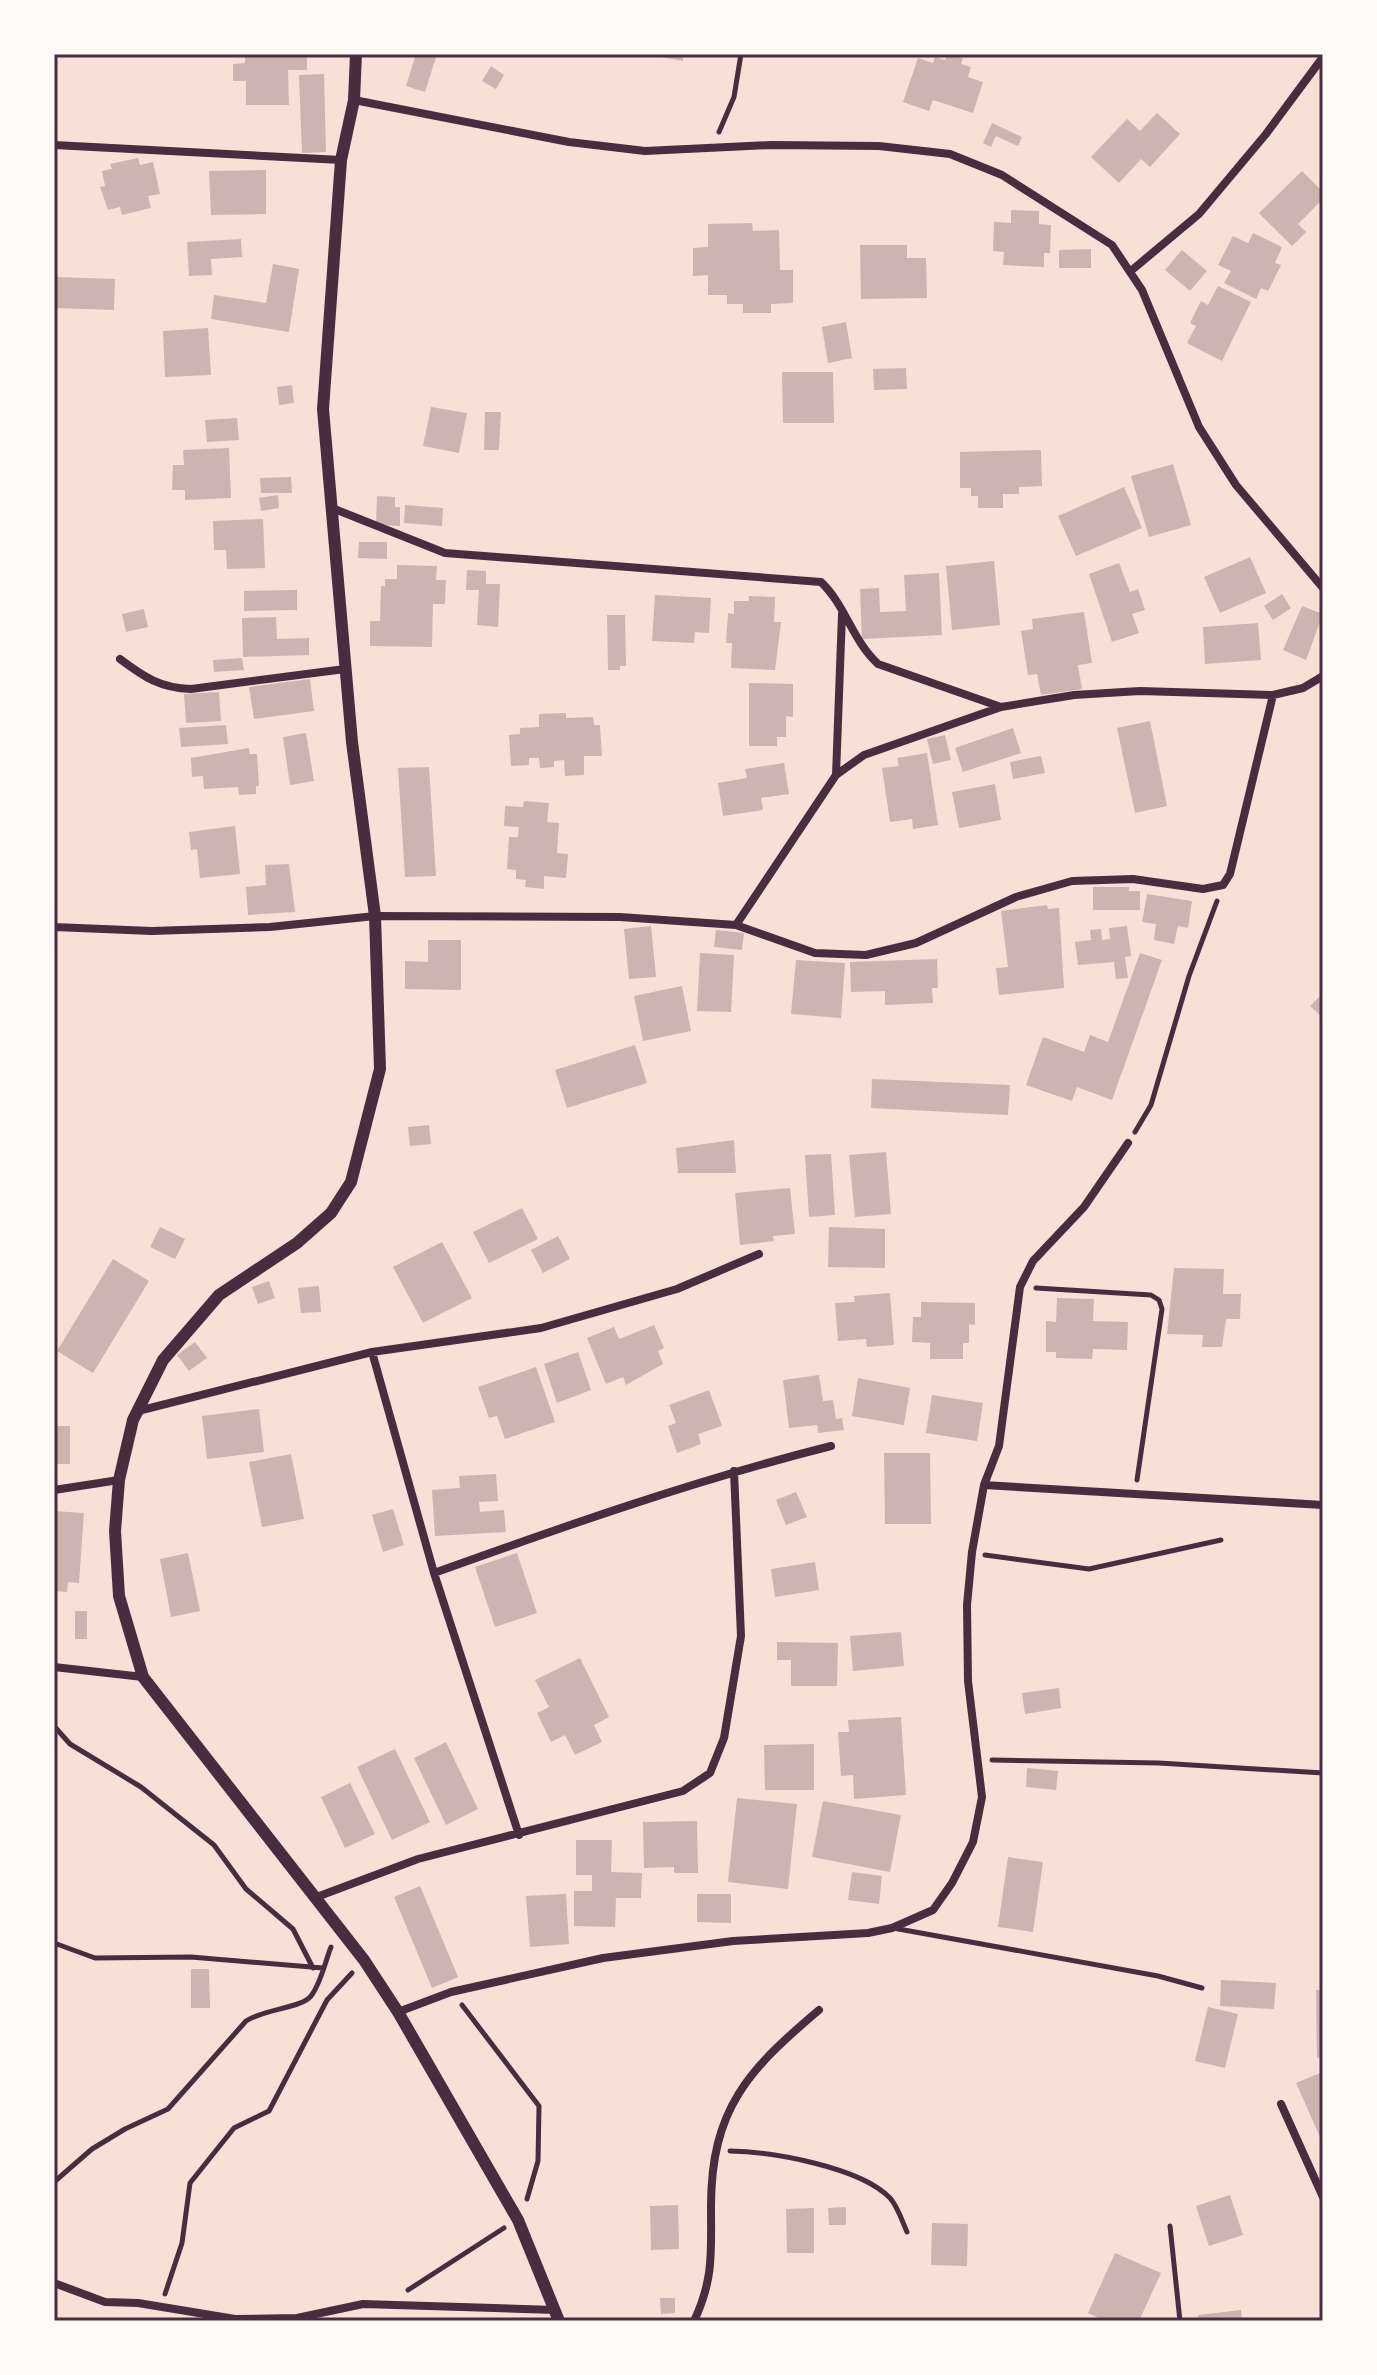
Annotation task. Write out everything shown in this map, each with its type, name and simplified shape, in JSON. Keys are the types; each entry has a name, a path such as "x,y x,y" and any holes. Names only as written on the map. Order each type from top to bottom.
{"street":[{"path":"54,2283 105,2302 157,2306 235,2319 264,2320 363,2304 558,2316 518,2220 398,2012 364,1960 143,1677 119,1596 115,1531 119,1480 138,1411 163,1360 219,1295 297,1243 331,1213 351,1182 380,1069 375,916 345,669 323,409 341,160 354,100 356,54"},
{"path":"1132,270 1199,214 1266,134 1323,57"},
{"path":"354,100 569,142 645,151 879,146 950,154 1002,175 1112,245 1132,270 1199,427 1236,485 1323,588"},
{"path":"54,145 341,160"},
{"path":"332,508 445,553 821,582 833,594 862,649 878,664 1001,707"},
{"path":"836,775 842,613"},
{"path":"120,659 148,680 168,688 191,689 345,669"},
{"path":"736,925 836,775 864,755 1001,707 1074,695 1140,691 1273,695 1303,688 1323,676"},
{"path":"54,927 166,931 270,927 375,916 620,917 736,925 815,953 866,955 916,943 1016,897 1072,881 1133,879 1203,889 1223,885 1230,874 1273,695"},
{"path":"398,2012 451,1992 603,1958 733,1941 892,1928 933,1910 952,1883 973,1842 982,1797 980,1760 968,1681 967,1605 972,1552 984,1485 999,1446 1020,1287 1033,1261 1084,1207 1128,1143"},
{"path":"138,1411 372,1352 541,1328 677,1289 759,1254"},
{"path":"372,1352 434,1573 519,1835"},
{"path":"434,1573 603,1512 734,1471 831,1446"},
{"path":"314,1898 418,1859 519,1835 595,1811 683,1791 710,1773 724,1738 741,1636 734,1471"},
{"path":"54,1490 119,1480"},
{"path":"984,1485 1135,1497 1323,1505"},
{"path":"54,1667 143,1677"},
{"path":"694,2321 713,2266 713,2151 734,2099 747,2078 769,2052 819,2010"},
{"path":"1281,2104 1323,2197"}],"lane":[{"path":"892,1928 1158,1976 1202,1988"}],"path":[{"path":"713,148 734,97 741,54"},
{"path":"1128,1143 1151,1105 1189,976 1223,885"},
{"path":"1020,1287 1151,1295 1159,1300 1162,1309 1135,1497"},
{"path":"972,1552 1089,1569 1221,1540"},
{"path":"54,1726 70,1744 141,1787 214,1845 246,1889 293,1929 313,1968"},
{"path":"980,1760 1159,1763 1323,1773"},
{"path":"54,2182 92,2149 168,2109 246,2021 260,2012 292,2006 311,1996 338,1927"},
{"path":"54,1943 95,1958 191,1957 323,1968"},
{"path":"157,2306 173,2276 182,2243 190,2183 234,2128 269,2111 327,2000 364,1960"},
{"path":"405,2293 518,2220 538,2161 539,2106 451,1992"},
{"path":"713,2151 768,2154 850,2174 879,2188 893,2201 907,2232"},
{"path":"1170,2226 1180,2321"}],"building":[{"path":"245,54 307,54 307,70 288,70 289,105 246,105 246,81 233,81 233,64 245,63"},
{"path":"416,54 437,54 425,92 406,86"},
{"path":"645,54 683,54 683,61"},
{"path":"947,54 963,58 961,64 971,67 968,77 983,82 973,113 933,100 929,111 903,102 918,58 933,63 935,57 945,60"},
{"path":"491,66 504,75 496,89 482,81"},
{"path":"324,74 326,152 302,153 299,75"},
{"path":"1157,113 1180,134 1150,167 1141,159 1119,183 1091,157 1127,119 1140,131"},
{"path":"992,123 1022,137 1018,146 996,136 991,147 983,143"},
{"path":"138,158 140,165 153,162 160,194 148,196 151,208 122,215 120,207 108,210 100,187 105,186 102,171 112,169 110,164"},
{"path":"266,170 266,214 211,215 209,171"},
{"path":"1302,171 1323,192 1323,199 1298,224 1306,232 1292,246 1259,213"},
{"path":"1011,210 1039,211 1039,224 1051,225 1050,253 1044,253 1044,267 1003,265 1004,252 993,251 994,222 1011,223"},
{"path":"752,223 753,231 779,230 780,270 793,270 793,303 771,304 771,313 743,313 743,304 727,304 727,295 708,295 708,275 693,276 693,248 708,247 708,224"},
{"path":"1253,233 1282,247 1275,263 1281,265 1268,291 1261,288 1256,299 1224,283 1231,271 1218,265 1233,236 1248,243"},
{"path":"241,239 242,257 211,259 212,275 189,276 187,242"},
{"path":"860,245 907,245 907,258 926,258 927,298 861,299"},
{"path":"1091,249 1091,268 1059,268 1059,250"},
{"path":"1182,250 1207,271 1190,291 1165,270"},
{"path":"273,264 299,269 289,332 211,319 214,295 266,303"},
{"path":"57,277 115,279 114,310 56,308"},
{"path":"1218,286 1251,302 1222,361 1187,343 1196,326 1190,323 1201,301 1208,305"},
{"path":"846,322 852,358 828,363 822,327"},
{"path":"208,328 211,375 165,377 163,331"},
{"path":"906,368 907,389 874,390 873,369"},
{"path":"782,372 833,372 834,423 783,423"},
{"path":"292,385 294,403 279,405 277,387"},
{"path":"431,407 467,413 459,453 423,446"},
{"path":"485,412 501,412 499,450 484,450"},
{"path":"237,418 239,440 207,442 205,420"},
{"path":"229,448 231,498 185,500 185,490 172,490 173,465 184,465 183,450"},
{"path":"1041,450 1042,486 1019,487 1019,494 1003,494 1003,508 978,508 978,496 971,496 971,488 960,488 960,452"},
{"path":"1173,464 1191,525 1149,537 1131,476"},
{"path":"291,477 292,493 261,493 260,478"},
{"path":"1124,487 1142,528 1076,556 1058,516"},
{"path":"278,495 279,508 261,511 259,498"},
{"path":"377,496 395,497 395,507 400,507 400,526 376,525"},
{"path":"405,505 443,508 442,526 404,523"},
{"path":"263,519 265,568 227,569 226,550 214,550 213,521"},
{"path":"359,542 387,542 387,559 358,558"},
{"path":"1250,557 1266,593 1220,613 1204,577"},
{"path":"994,561 1000,625 952,630 946,566"},
{"path":"1119,563 1130,592 1138,589 1145,610 1132,614 1139,633 1112,642 1089,574"},
{"path":"397,565 437,566 436,580 446,580 445,604 433,604 432,647 370,646 370,621 380,621 381,586 385,586 385,579 397,579"},
{"path":"467,570 486,571 486,584 500,584 498,627 477,625 479,590 466,590"},
{"path":"939,573 942,635 862,639 860,589 879,588 880,612 906,611 904,575"},
{"path":"297,590 297,610 244,611 244,591"},
{"path":"1282,594 1291,608 1273,620 1264,606"},
{"path":"655,595 711,598 709,633 695,632 694,643 652,641"},
{"path":"749,596 775,597 774,622 781,622 775,670 731,668 732,643 726,643 728,613 734,614 734,601 749,601"},
{"path":"1302,606 1323,614 1306,660 1283,650"},
{"path":"144,609 148,627 126,632 122,614"},
{"path":"1084,612 1092,663 1078,665 1082,689 1041,695 1037,674 1028,675 1021,631 1033,629 1032,619"},
{"path":"607,615 625,615 626,666 620,666 620,670 608,670"},
{"path":"276,617 277,639 309,638 309,655 243,657 242,618"},
{"path":"1258,623 1261,660 1205,664 1203,627"},
{"path":"242,658 244,670 214,672 213,660"},
{"path":"310,679 314,711 254,719 249,687"},
{"path":"749,683 793,684 793,717 786,716 786,737 777,737 777,746 749,746"},
{"path":"219,692 221,721 186,723 184,694"},
{"path":"566,713 566,718 593,717 594,725 600,725 602,756 584,756 584,775 565,776 564,760 554,761 554,767 540,768 539,758 529,758 529,765 511,766 509,735 520,734 520,728 539,727 539,714"},
{"path":"1150,721 1167,806 1135,813 1117,728"},
{"path":"226,725 228,744 181,747 179,728"},
{"path":"1013,728 1021,753 963,772 955,748"},
{"path":"306,733 314,781 290,785 283,737"},
{"path":"945,735 951,760 933,764 927,739"},
{"path":"249,748 250,754 257,754 259,786 256,786 256,794 239,795 238,787 204,789 203,776 192,777 191,758"},
{"path":"927,753 938,825 913,829 912,819 890,822 882,768 899,766 897,758"},
{"path":"1041,756 1045,773 1013,779 1010,762"},
{"path":"784,763 789,794 761,798 763,810 723,816 718,783 747,778 745,769"},
{"path":"429,767 436,876 405,877 398,768"},
{"path":"995,784 1001,820 959,828 952,792"},
{"path":"524,801 549,803 547,822 559,823 557,853 568,854 566,878 544,876 544,889 525,887 526,880 516,879 516,870 507,869 509,837 518,837 519,827 504,826 505,806 523,807"},
{"path":"235,826 240,874 200,878 197,849 191,850 189,832"},
{"path":"289,864 295,912 248,915 246,887 266,885 265,865"},
{"path":"1093,887 1129,887 1129,891 1140,891 1140,910 1093,910"},
{"path":"1147,894 1192,901 1188,928 1178,926 1174,944 1154,940 1156,924 1142,922"},
{"path":"1047,905 1048,909 1059,908 1064,988 999,995 996,968 1008,967 1001,911"},
{"path":"651,926 656,977 629,979 624,929"},
{"path":"1127,926 1131,956 1125,957 1128,978 1116,979 1114,962 1078,965 1075,942 1091,940 1090,930 1101,929 1102,940 1110,939 1109,928"},
{"path":"716,930 744,933 742,950 714,947"},
{"path":"428,940 461,940 461,990 405,989 405,961 428,962"},
{"path":"700,953 734,955 731,1012 697,1011"},
{"path":"1140,953 1162,960 1112,1100 1077,1087 1072,1101 1026,1085 1043,1037 1084,1052 1090,1035 1108,1042"},
{"path":"937,959 938,988 932,988 933,1003 885,1005 885,991 851,992 850,962"},
{"path":"796,960 845,963 841,1018 791,1014"},
{"path":"682,986 691,1031 643,1041 634,996"},
{"path":"1323,993 1323,1018 1310,1006"},
{"path":"635,1045 647,1083 567,1108 555,1070"},
{"path":"872,1079 1010,1085 1008,1115 871,1108"},
{"path":"429,1125 431,1144 410,1146 408,1127"},
{"path":"734,1140 736,1173 678,1173 676,1148"},
{"path":"886,1152 891,1214 855,1217 849,1155"},
{"path":"831,1154 835,1215 809,1217 805,1155"},
{"path":"790,1188 795,1234 773,1236 774,1241 740,1245 735,1193"},
{"path":"522,1208 538,1239 489,1263 473,1232"},
{"path":"160,1227 185,1239 175,1259 150,1247"},
{"path":"829,1227 885,1229 885,1268 828,1267"},
{"path":"558,1236 570,1259 543,1273 531,1250"},
{"path":"442,1242 472,1298 423,1323 393,1267"},
{"path":"113,1259 149,1281 93,1373 57,1351"},
{"path":"1174,1268 1224,1269 1223,1294 1241,1294 1240,1319 1226,1319 1222,1347 1202,1347 1203,1335 1167,1334"},
{"path":"269,1281 275,1298 258,1304 252,1287"},
{"path":"319,1286 321,1312 301,1313 298,1288"},
{"path":"890,1293 894,1345 867,1347 866,1339 838,1341 835,1303 855,1302 854,1296"},
{"path":"1057,1298 1094,1299 1093,1321 1128,1322 1127,1350 1093,1349 1092,1359 1056,1358 1056,1352 1046,1352 1046,1321 1056,1322"},
{"path":"921,1302 975,1303 975,1325 969,1324 969,1343 963,1343 963,1359 930,1359 930,1343 912,1342 913,1317 921,1317"},
{"path":"654,1325 664,1348 658,1351 663,1364 626,1385 623,1377 606,1384 587,1338 614,1327 619,1339"},
{"path":"195,1342 207,1358 189,1371 177,1355"},
{"path":"578,1352 591,1390 557,1403 544,1364"},
{"path":"536,1367 555,1422 505,1439 497,1416 489,1418 478,1387"},
{"path":"819,1375 823,1401 833,1400 836,1419 842,1418 844,1430 818,1433 817,1425 789,1428 783,1380"},
{"path":"858,1378 910,1388 904,1425 852,1416"},
{"path":"709,1390 722,1426 698,1434 701,1444 677,1453 668,1426 676,1423 669,1405"},
{"path":"932,1395 983,1403 977,1441 926,1433"},
{"path":"259,1409 264,1452 207,1459 202,1416"},
{"path":"54,1426 70,1426 70,1464 54,1464"},
{"path":"884,1453 930,1453 931,1524 885,1524"},
{"path":"291,1454 304,1519 262,1527 249,1462"},
{"path":"496,1474 498,1501 479,1502 480,1512 504,1510 506,1532 435,1536 432,1490 460,1488 459,1476"},
{"path":"796,1492 807,1517 786,1525 776,1500"},
{"path":"393,1509 404,1545 383,1552 372,1515"},
{"path":"54,1511 84,1513 79,1583 68,1582 67,1592 54,1591"},
{"path":"188,1553 200,1611 171,1617 160,1559"},
{"path":"517,1553 537,1613 495,1627 475,1567"},
{"path":"815,1562 819,1590 775,1597 771,1569"},
{"path":"75,1611 87,1611 87,1639 75,1639"},
{"path":"901,1632 904,1666 853,1671 850,1636"},
{"path":"777,1642 838,1643 837,1686 791,1686 791,1660 777,1660"},
{"path":"580,1658 609,1717 594,1725 602,1742 575,1755 565,1735 551,1742 537,1713 549,1707 535,1680"},
{"path":"1059,1688 1061,1708 1025,1714 1022,1693"},
{"path":"901,1717 906,1795 854,1799 853,1775 841,1776 838,1732 849,1732 848,1720"},
{"path":"446,1742 478,1809 446,1825 414,1758"},
{"path":"814,1744 814,1790 765,1790 764,1745"},
{"path":"395,1749 430,1822 392,1840 357,1767"},
{"path":"1027,1768 1058,1771 1056,1790 1026,1787"},
{"path":"350,1783 375,1834 345,1848 321,1797"},
{"path":"737,1798 797,1804 788,1889 728,1882"},
{"path":"823,1801 901,1815 890,1872 812,1857"},
{"path":"697,1821 698,1873 674,1873 674,1867 644,1868 643,1822"},
{"path":"576,1840 612,1840 611,1872 642,1873 641,1898 616,1898 615,1927 574,1926 574,1891 592,1891 592,1875 576,1875"},
{"path":"1008,1857 1043,1862 1033,1932 998,1927"},
{"path":"852,1872 882,1876 879,1904 848,1900"},
{"path":"420,1886 458,1977 432,1988 394,1897"},
{"path":"566,1894 569,1944 530,1947 526,1896"},
{"path":"697,1894 731,1894 731,1923 697,1922"},
{"path":"191,1969 209,1969 210,2008 191,2008"},
{"path":"1221,1980 1276,1983 1274,2009 1220,2006"},
{"path":"1316,1990 1323,1990 1323,2057 1317,2058"},
{"path":"1208,2007 1238,2014 1225,2068 1195,2061"},
{"path":"1320,2073 1323,2136 1320,2137 1296,2083"},
{"path":"1230,2195 1243,2235 1209,2246 1196,2206"},
{"path":"678,2205 679,2249 651,2250 650,2206"},
{"path":"846,2207 846,2225 829,2225 828,2208"},
{"path":"814,2208 814,2253 787,2253 786,2209"},
{"path":"932,2223 968,2224 967,2266 931,2265"},
{"path":"1115,2253 1161,2273 1139,2321 1105,2321 1088,2313"},
{"path":"660,2298 675,2298 675,2313 661,2314"},
{"path":"1241,2310 1242,2321 1198,2321 1198,2315"}]}
